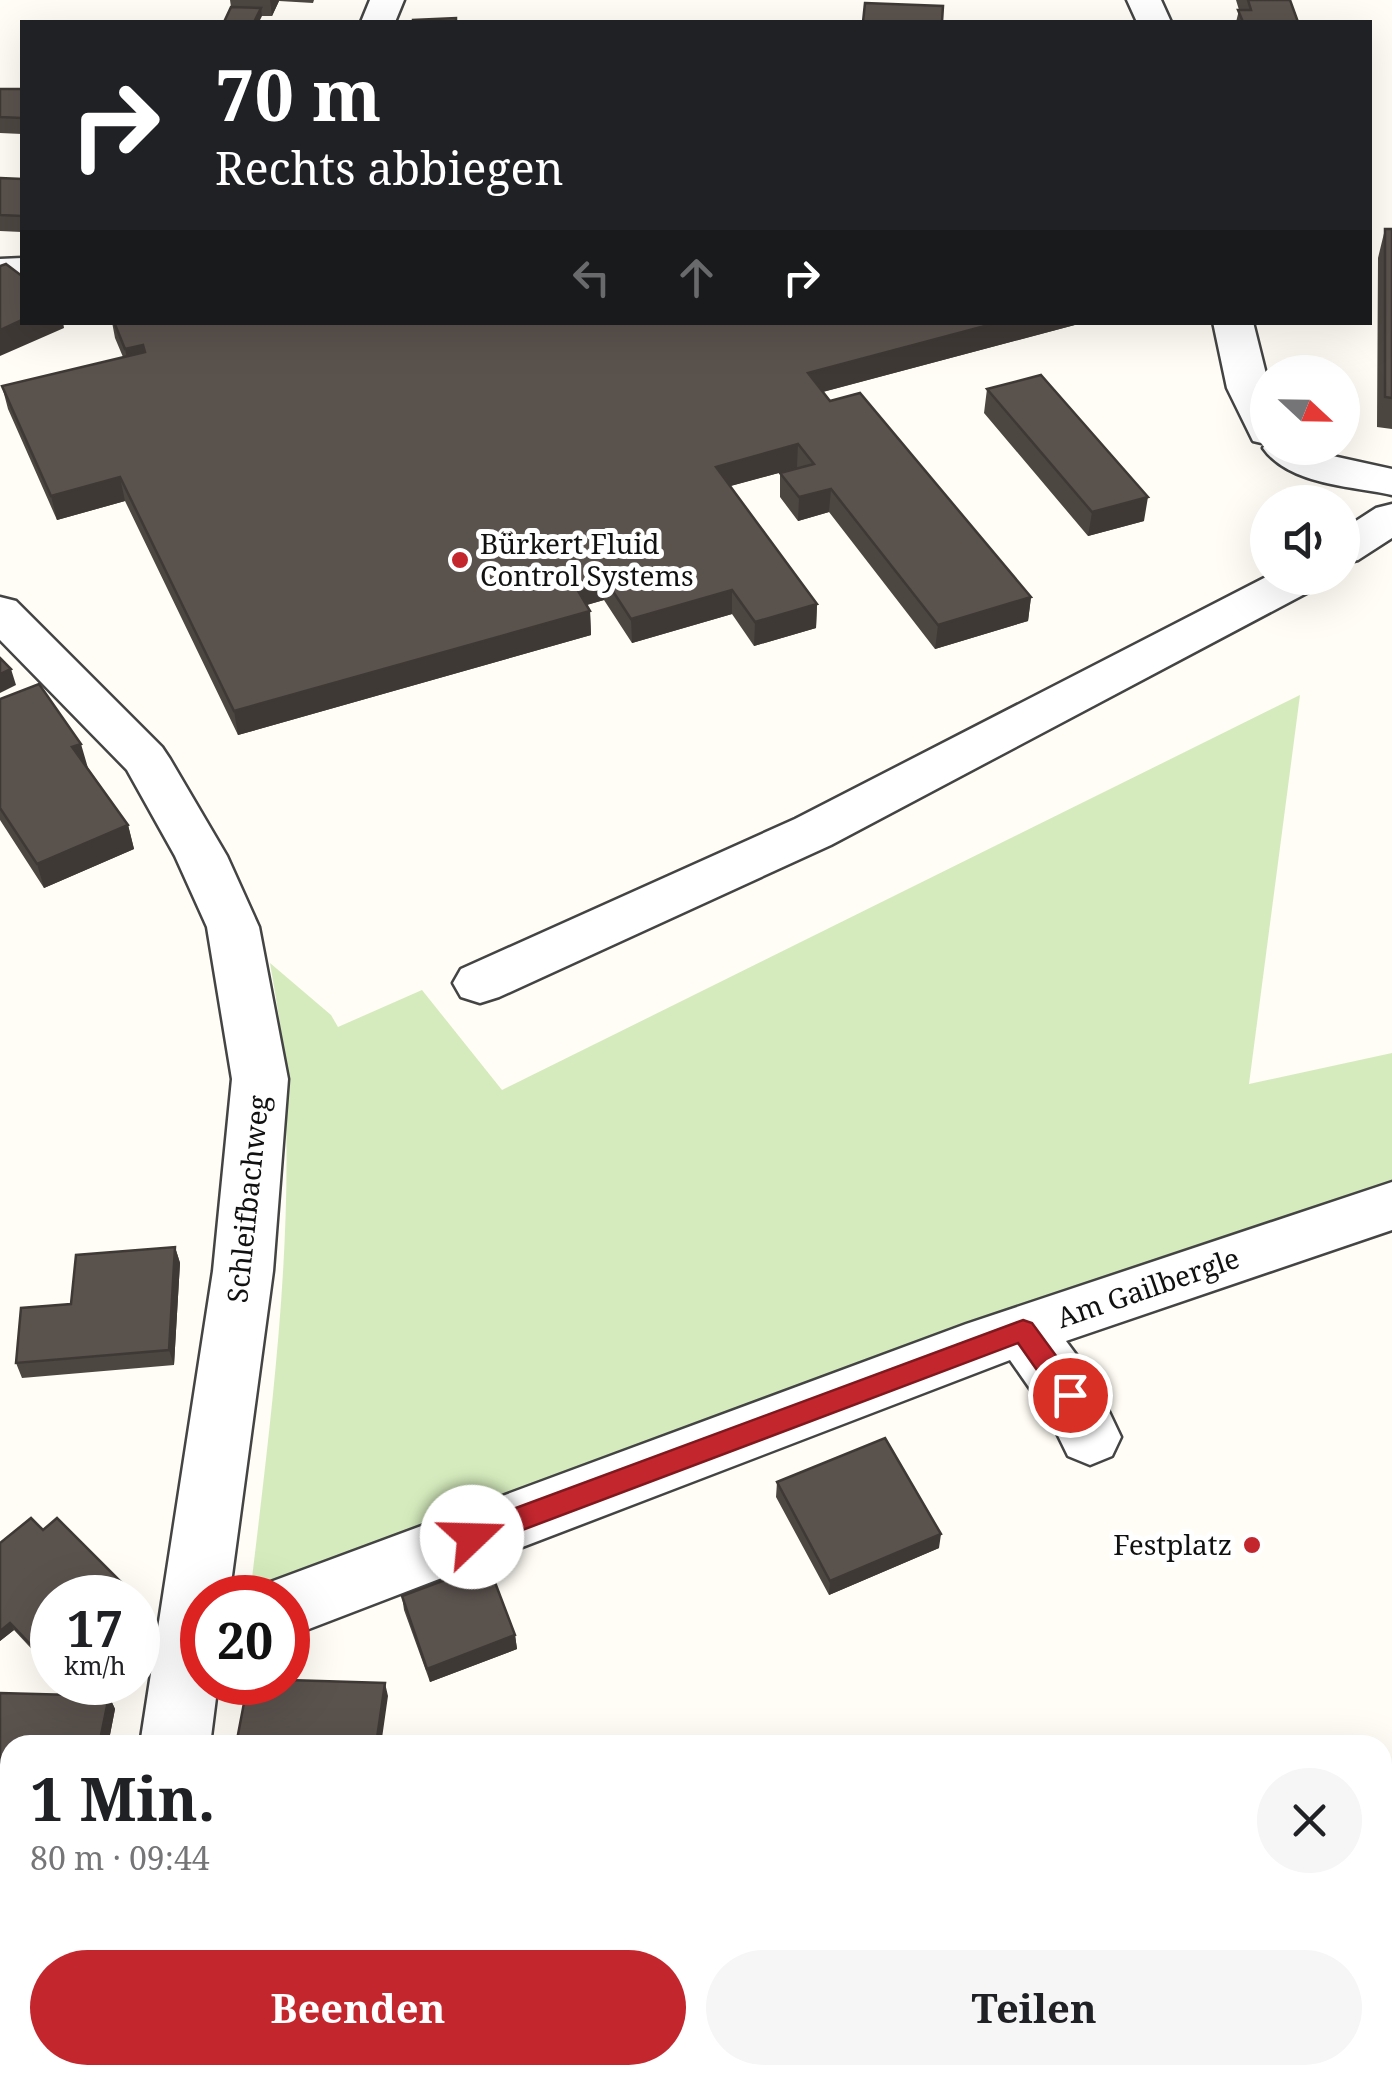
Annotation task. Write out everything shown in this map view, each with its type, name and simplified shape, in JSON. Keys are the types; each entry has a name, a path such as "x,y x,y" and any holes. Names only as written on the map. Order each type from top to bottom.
{"street":[{"path":"1234,325 1250,392"},
{"path":"1309,465 1392,482"},
{"path":"1360,538 1392,518"},
{"path":"480,982 813,832 1267,595"},
{"name":"Schleifbachweg","path":"0,612 145,758 201,856 233,927 260,1079 243,1271 204,1575"},
{"name":"Am Gailbergle","path":"310,1598 1023,1330 1392,1206"},
{"path":"1023,1330 1070,1395 1090,1436"},
{"name":"Schleifbachweg","path":"178,1735 184,1705"}],"green space":[{"path":"1300,695 1249,1084 1392,1053 1392,1193 307,1575 252,1575 279,1326 286,1190 283,1054 270,963 331,1015 338,1027 422,990 502,1090"}],"building":[{"path":"1248,0 1290,0 1297,20 1242,20 1238,10 1251,10"},
{"path":"865,3 943,6 942,20 863,20"},
{"path":"231,7 261,8 255,20 225,20"},
{"path":"0,89 20,89 20,118 0,117"},
{"path":"0,178 20,179 20,216 0,215"},
{"path":"1385,229 1392,229 1392,398 1385,397"},
{"path":"6,264 20,274 20,321 0,330 0,266"},
{"name":"Bürkert Fluid Control Systems","path":"115,325 989,325 808,373 830,401 860,393 1031,597 938,625 831,489 799,497 780,473 814,464 798,444 716,467 817,604 755,622 732,590 631,619 603,576 574,584 590,611 234,711 120,477 51,496 2,386 145,352 143,345 125,349"},
{"path":"1041,375 1148,497 1092,512 987,389"},
{"path":"0,658 11,669 0,674"},
{"path":"39,684 81,744 72,747 128,825 37,864 0,808 0,699"},
{"path":"175,1247 169,1350 16,1363 21,1308 71,1304 76,1255"},
{"path":"885,1438 941,1534 830,1581 777,1482"},
{"path":"31,1518 43,1530 57,1518 114,1575 30,1575 30,1644 10,1623 0,1631 0,1543"},
{"path":"488,1564 515,1635 427,1669 402,1596"},
{"path":"310,1681 385,1683 377,1735 238,1735 244,1705 310,1705"},
{"path":"0,1693 30,1694 30,1705 107,1705 101,1735 0,1735"}],"place":[{"name":"Bürkert Fluid Control Systems","path":"460,560"},
{"name":"Festplatz","path":"1252,1545"}],"route":[{"path":"472,1537 1023,1330 1070,1395"}]}
